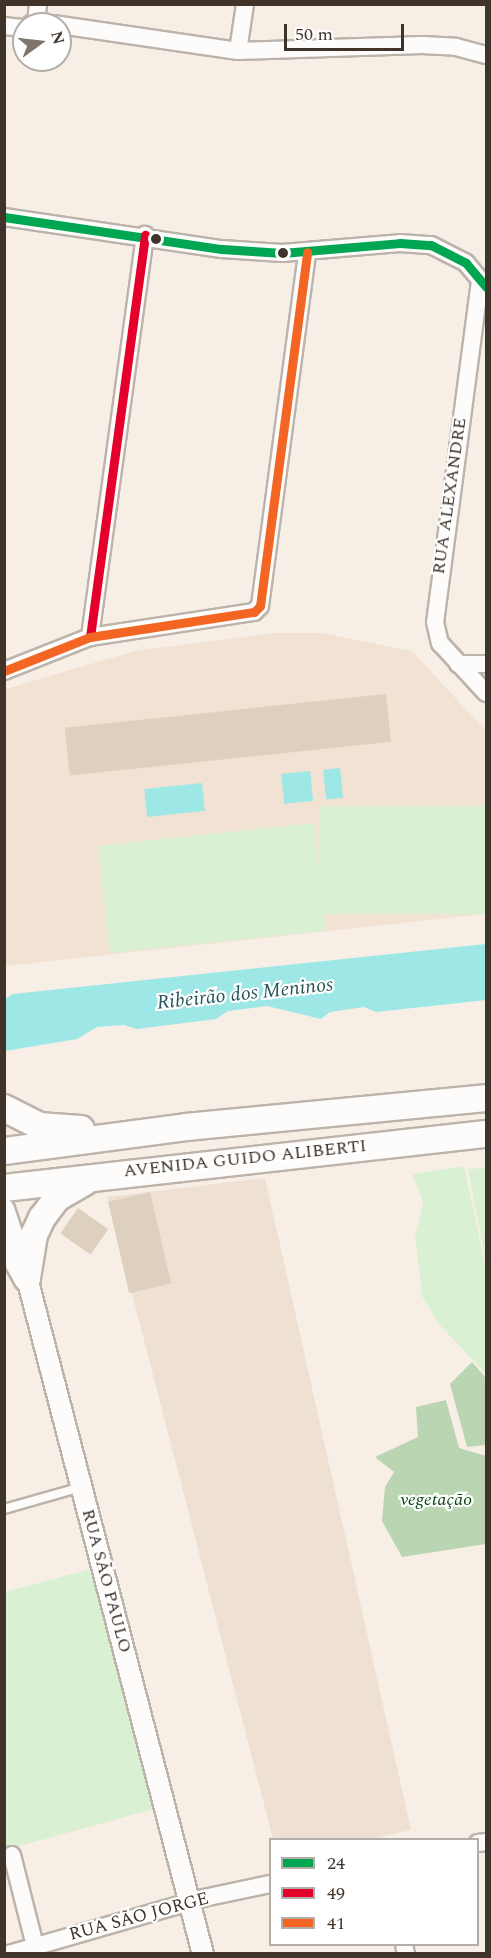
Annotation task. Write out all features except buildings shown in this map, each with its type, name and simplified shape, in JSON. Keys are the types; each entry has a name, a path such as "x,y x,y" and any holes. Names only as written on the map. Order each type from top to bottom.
{"main road":[{"name":"AVENIDA GUIDO ALIBERTI","path":"4,1151 186,1127 486,1098"},
{"path":"4,1108 39,1126 65,1130 186,1127"},
{"path":"335,1150 346,1112"},
{"name":"AVENIDA GUIDO ALIBERTI","path":"4,1188 116,1172 486,1134"},
{"path":"27,1278 34,1235 57,1197 75,1185 116,1172"},
{"path":"4,1237 27,1278"}],"street":[{"path":"238,51 245,4"},
{"path":"72,26 238,51 422,45 456,47 486,55"},
{"path":"4,217 145,235 222,249 307,252 400,243 431,245 466,263 483,284"},
{"path":"90,637 145,235"},
{"path":"4,671 90,637 254,612 262,601 307,252"},
{"name":"RUA ALEXANDRE","path":"483,284 435,622 440,643 486,693"},
{"path":"458,664 486,664"},
{"name":"RUA SÃO PAULO","path":"4,1209 27,1278 204,1953"},
{"path":"12,1855 36,1950"},
{"name":"RUA SÃO JORGE","path":"9,1953 36,1950 190,1901 269,1884"}],"lane":[{"path":"4,1509 82,1487"}],"shaded area":[{"path":"274,633 322,633 412,651 486,731 486,914 5,966 5,689 135,651"},
{"path":"265,1178 411,1830 375,1838 273,1838 107,1197"}],"green space":[{"path":"320,806 486,806 486,914 320,914"},
{"path":"314,823 325,930 109,953 98,846"},
{"path":"464,1166 486,1269 486,1374 439,1324 422,1296 415,1236 423,1202 412,1174"},
{"path":"486,1168 486,1262 468,1169"},
{"path":"472,1362 486,1378 486,1445 467,1447 450,1384"},
{"name":"vegetação","path":"446,1400 459,1448 486,1456 486,1544 402,1557 382,1521 385,1487 394,1472 375,1457 418,1437 416,1407"},
{"path":"91,1569 154,1809 5,1850 5,1592"}],"water":[{"path":"340,768 343,798 326,800 323,770"},
{"path":"310,771 313,801 284,804 281,774"},
{"path":"202,783 205,811 147,817 144,789"},
{"name":"Ribeirão dos Meninos","path":"486,944 486,1000 376,1012 364,1007 330,1012 321,1019 267,1006 228,1011 216,1019 137,1029 124,1025 97,1027 77,1039 5,1051 5,999 13,994"}],"transit line":[{"name":"24","path":"4,217 222,249 282,253 400,243 431,245 466,263 486,287"},
{"name":"49","path":"90,637 145,235"},
{"name":"41","path":"4,671 90,637 254,612 260,606 307,252"}]}
